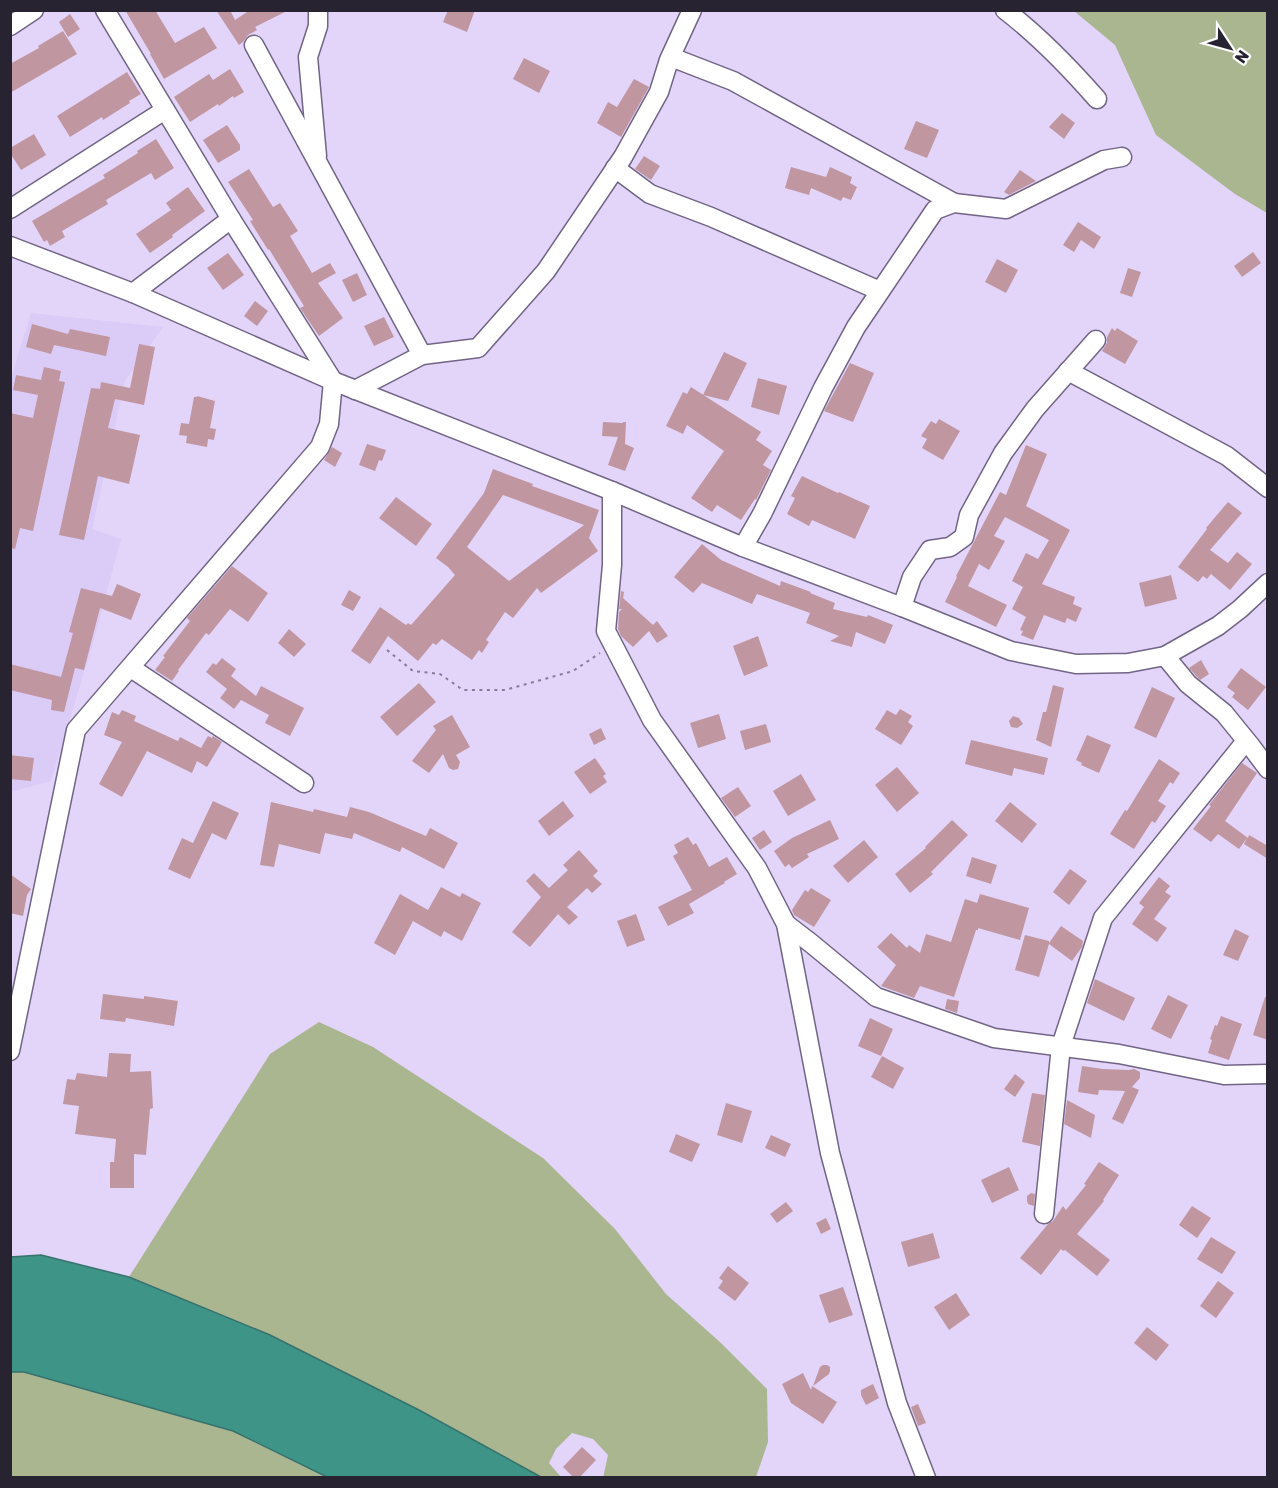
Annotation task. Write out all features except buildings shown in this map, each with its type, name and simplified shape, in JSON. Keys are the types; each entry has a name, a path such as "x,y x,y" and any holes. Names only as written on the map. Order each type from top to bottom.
{"street":[{"path":"10,26 34,10"},
{"path":"10,1051 76,730 320,447 330,424 333,381 231,219 105,10"},
{"path":"318,10 318,26 308,57 318,164"},
{"path":"355,390 422,355 478,348 546,271 615,168 659,92 670,57 692,10"},
{"path":"1005,10 1066,64 1097,99"},
{"path":"254,45 422,355"},
{"path":"670,57 733,81 954,203 1006,209 1104,160 1122,157"},
{"path":"10,209 165,110"},
{"path":"615,168 650,194 711,217 880,291"},
{"path":"744,547 856,327 935,210 954,203"},
{"path":"133,293 231,219"},
{"path":"10,246 133,293 355,390 612,491 744,547 1011,651 1076,664 1128,663 1165,656 1218,626 1268,583"},
{"path":"902,607 912,577 930,550 950,547 964,537 969,515 1003,453 1035,409 1096,340"},
{"path":"1068,371 1227,456 1268,488"},
{"path":"612,491 612,565 606,631 652,720 758,868 786,924 830,1154 897,1403 926,1478"},
{"path":"1165,656 1188,684 1224,713 1268,769"},
{"path":"131,668 304,783"},
{"path":"1044,1214 1061,1046 1103,918 1246,741"},
{"path":"786,924 876,998 994,1038 1119,1054 1224,1076 1268,1074"}],"path":[{"path":"387,650 413,671 440,674 463,690 505,690 573,671 613,645"}],"shaded area":[{"path":"1074,11 1267,11 1267,213 1235,194 1156,135 1115,45"},
{"path":"31,313 163,327 125,381 92,529 121,539 93,643 51,781 11,792 10,381"},
{"path":"319,1022 373,1047 543,1158 615,1229 666,1294 721,1343 767,1389 768,1442 756,1477 603,1478 608,1455 593,1439 572,1433 556,1449 549,1463 561,1477 541,1477 419,1410 270,1335 129,1277 270,1054"},
{"path":"41,1255 129,1277 270,1335 419,1410 541,1477 327,1477 233,1431 24,1372 11,1372 11,1257"},
{"path":"10,1372 24,1372 233,1431 327,1477 11,1477"}]}
